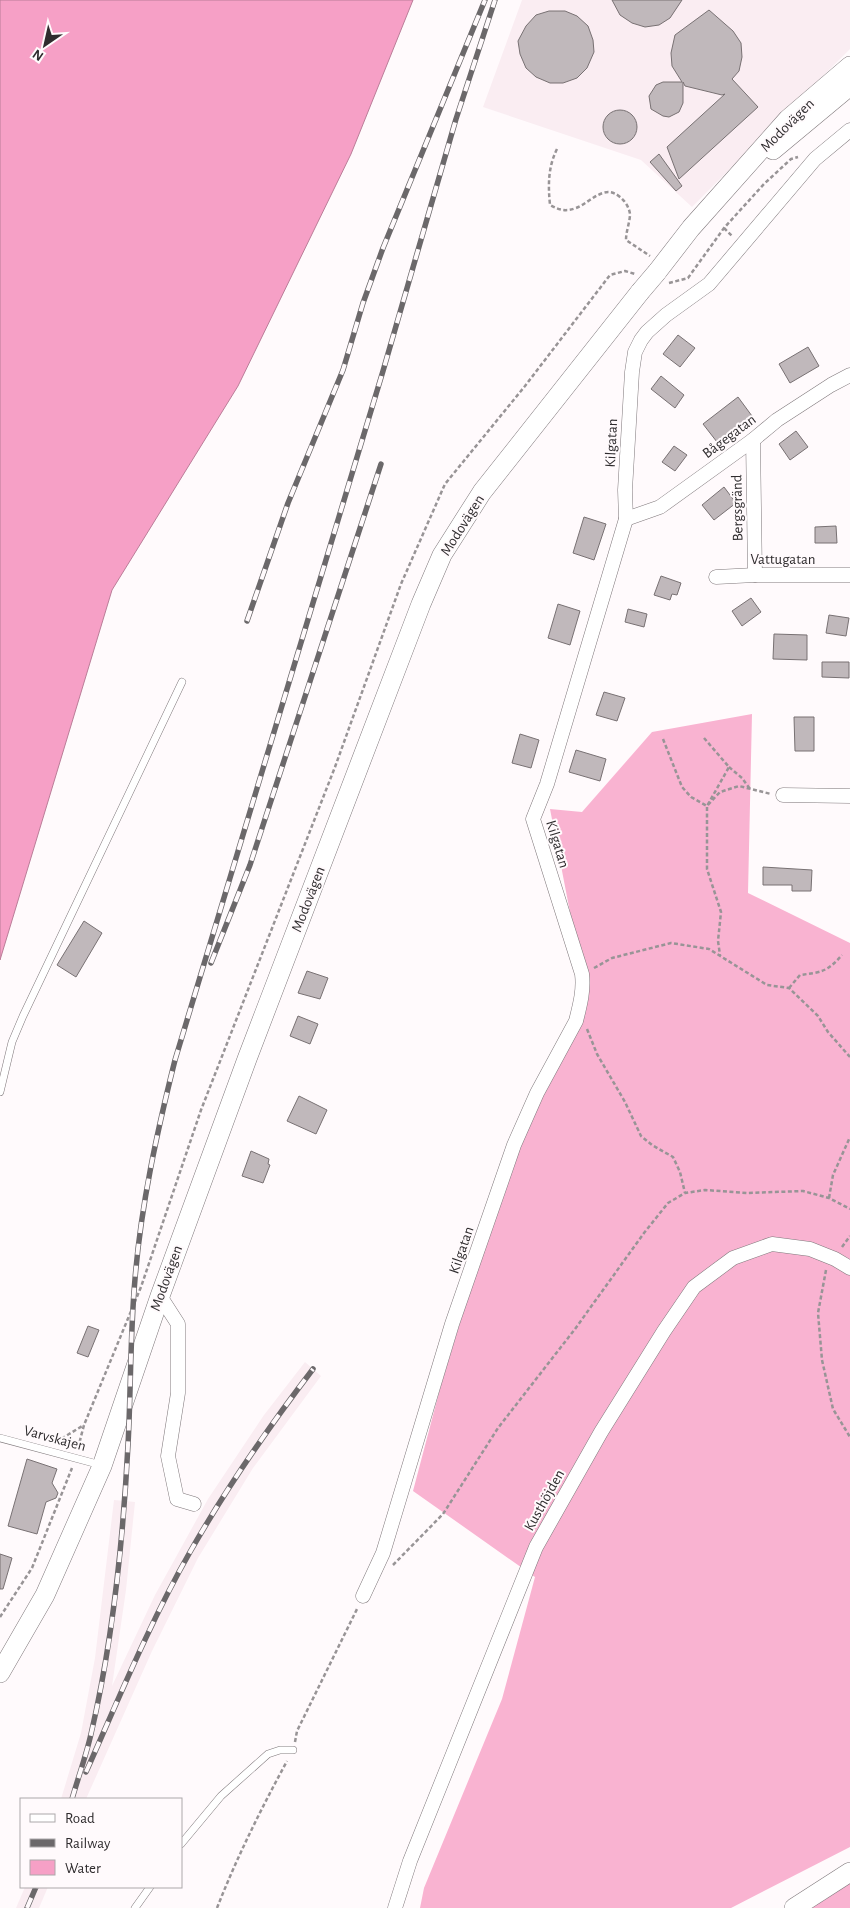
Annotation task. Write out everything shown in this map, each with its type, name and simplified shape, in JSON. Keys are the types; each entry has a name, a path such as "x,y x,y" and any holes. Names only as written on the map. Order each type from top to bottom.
{"main road":[{"name":"Modovägen","path":"0,1673 45,1595 102,1466 160,1296 247,1059 417,613 442,555 487,484 691,228 788,120 850,66"},
{"name":"Modovägen","path":"727,187 850,86"},
{"path":"794,1908 850,1872"}],"street":[{"name":"Kilgatan","path":"363,1596 383,1553 452,1324 514,1145 537,1093 576,1021 579,1009 583,987 582,974 533,819 546,784 626,519 625,490 632,372 635,352 647,332 666,315 709,284 815,159 850,130"},
{"name":"Bågegatan","path":"626,519 660,507 777,420 850,375"},
{"name":"Bergsgränd","path":"752,440 755,574"},
{"name":"Vattugatan","path":"716,577 755,574 850,575"},
{"path":"783,795 850,796"},
{"name":"Kusthöjden","path":"395,1908 410,1860 536,1547 602,1432 689,1294 694,1287 733,1258 772,1244 810,1249 850,1268"},
{"path":"160,1296 178,1324 178,1393 168,1456 177,1499 194,1504"}],"lane":[{"path":"0,1092 12,1042 23,1016 182,682"},
{"name":"Varvskajen","path":"0,1438 102,1466"},
{"path":"182,1843 222,1796 268,1754 280,1750 293,1750"},
{"path":"135,1908 149,1888"}],"path":[{"path":"557,148 549,176 550,205 560,210 576,208 596,195 610,192 617,194 625,201 630,214 626,240 653,277"},
{"path":"0,1617 32,1568 76,1458 84,1425 141,1287 201,1110 335,767 400,584 445,484 525,386 610,275 625,271 671,283 688,278 724,228 764,184 791,159 804,155"},
{"path":"704,738 751,790"},
{"path":"663,739 682,787 691,797 707,806"},
{"path":"720,955 718,941 721,912 707,869 707,806 729,767"},
{"path":"707,806 720,792 739,786 763,793 783,795"},
{"path":"582,974 612,958 670,944 709,949 767,985 789,988 818,1016 828,1032 850,1057"},
{"path":"789,988 800,975 820,972 831,967 842,955"},
{"path":"579,1009 597,1054 625,1102 641,1136 673,1157 680,1172 685,1193"},
{"path":"829,1198 832,1175 850,1137"},
{"path":"390,1569 443,1514 498,1428 576,1329 644,1233 668,1203 685,1193 704,1190 747,1193 803,1191 829,1198 850,1209"},
{"path":"850,1236 826,1270 818,1313 822,1360 833,1409 850,1437"},
{"path":"39,1448 50,1446 84,1425"},
{"path":"218,1908 239,1854 293,1750 297,1731 343,1641 363,1596"}],"shaded area":[{"path":"522,0 850,0 850,49 692,207 641,160 483,107"},
{"path":"752,714 748,893 850,943 850,1847 731,1908 420,1908 424,1888 502,1699 535,1577 413,1491 441,1385 514,1145 576,1021 582,974 550,809 582,812 652,732"},
{"path":"305,1362 321,1376 253,1468 198,1558 152,1651 86,1798 61,1798 81,1733 95,1658 114,1500 135,1502 126,1590 112,1686 155,1595 208,1499 264,1415"},
{"path":"850,1877 850,1908 797,1908"},
{"path":"25,1888 48,1888 39,1908 16,1908"}],"water":[{"path":"0,0 413,0 351,154 238,386 112,590 0,960"}],"building":[{"path":"612,0 682,0 670,18 659,25 645,27 632,23 620,15"},
{"path":"709,10 733,31 741,43 742,57 739,71 732,79 758,107 679,179 667,147 725,94 722,95 685,86 683,82 683,103 679,112 669,117 663,116 651,109 649,96 656,85 663,82 682,82 672,66 671,53 675,35"},
{"path":"549,11 565,11 577,16 588,26 593,40 594,52 587,68 577,78 563,83 550,83 536,77 526,68 520,54 518,41 526,26 536,15"},
{"path":"620,110 632,115 637,127 632,139 620,144 608,139 603,127 608,115"},
{"path":"659,154 682,186 676,191 650,162"},
{"path":"678,335 695,348 680,367 663,354"},
{"path":"808,347 819,366 790,383 779,364"},
{"path":"661,376 684,395 675,408 651,389"},
{"path":"738,397 752,416 717,442 703,424"},
{"path":"796,431 808,447 790,460 779,444"},
{"path":"674,446 687,455 675,471 662,462"},
{"path":"724,487 736,503 714,520 702,505"},
{"path":"584,517 606,524 594,560 573,553"},
{"path":"836,526 837,543 815,543 815,527"},
{"path":"661,576 681,583 677,595 672,594 670,600 654,595"},
{"path":"751,598 761,612 742,626 732,611"},
{"path":"558,604 580,611 570,645 548,638"},
{"path":"628,609 647,614 644,627 625,622"},
{"path":"829,615 849,618 846,636 826,633"},
{"path":"774,634 807,635 807,660 773,659"},
{"path":"822,662 849,662 849,678 822,677"},
{"path":"604,692 625,698 617,721 596,715"},
{"path":"794,717 814,717 814,751 795,751"},
{"path":"520,734 539,740 531,768 512,763"},
{"path":"576,750 606,759 600,781 569,772"},
{"path":"763,867 812,870 811,891 792,891 792,885 763,885"},
{"path":"84,921 102,933 76,977 57,965"},
{"path":"307,971 328,978 320,999 298,993"},
{"path":"298,1016 318,1024 310,1044 290,1036"},
{"path":"299,1096 327,1110 316,1134 287,1121"},
{"path":"251,1151 269,1159 268,1164 270,1165 263,1183 242,1176"},
{"path":"88,1326 99,1330 88,1357 77,1353"},
{"path":"27,1459 57,1469 52,1483 58,1493 56,1498 46,1502 37,1534 8,1526"},
{"path":"0,1554 12,1558 3,1589 0,1589"}],"railway":[{"path":"247,621 288,503 343,370 363,303 383,248 485,0"},
{"path":"72,1798 99,1699 116,1591 126,1481 135,1279 150,1169 168,1087 383,371 456,119 495,0"},
{"path":"211,963 250,865 381,464"},
{"path":"86,1772 148,1633 190,1552 248,1458 313,1369"},
{"path":"27,1908 36,1888"}]}
